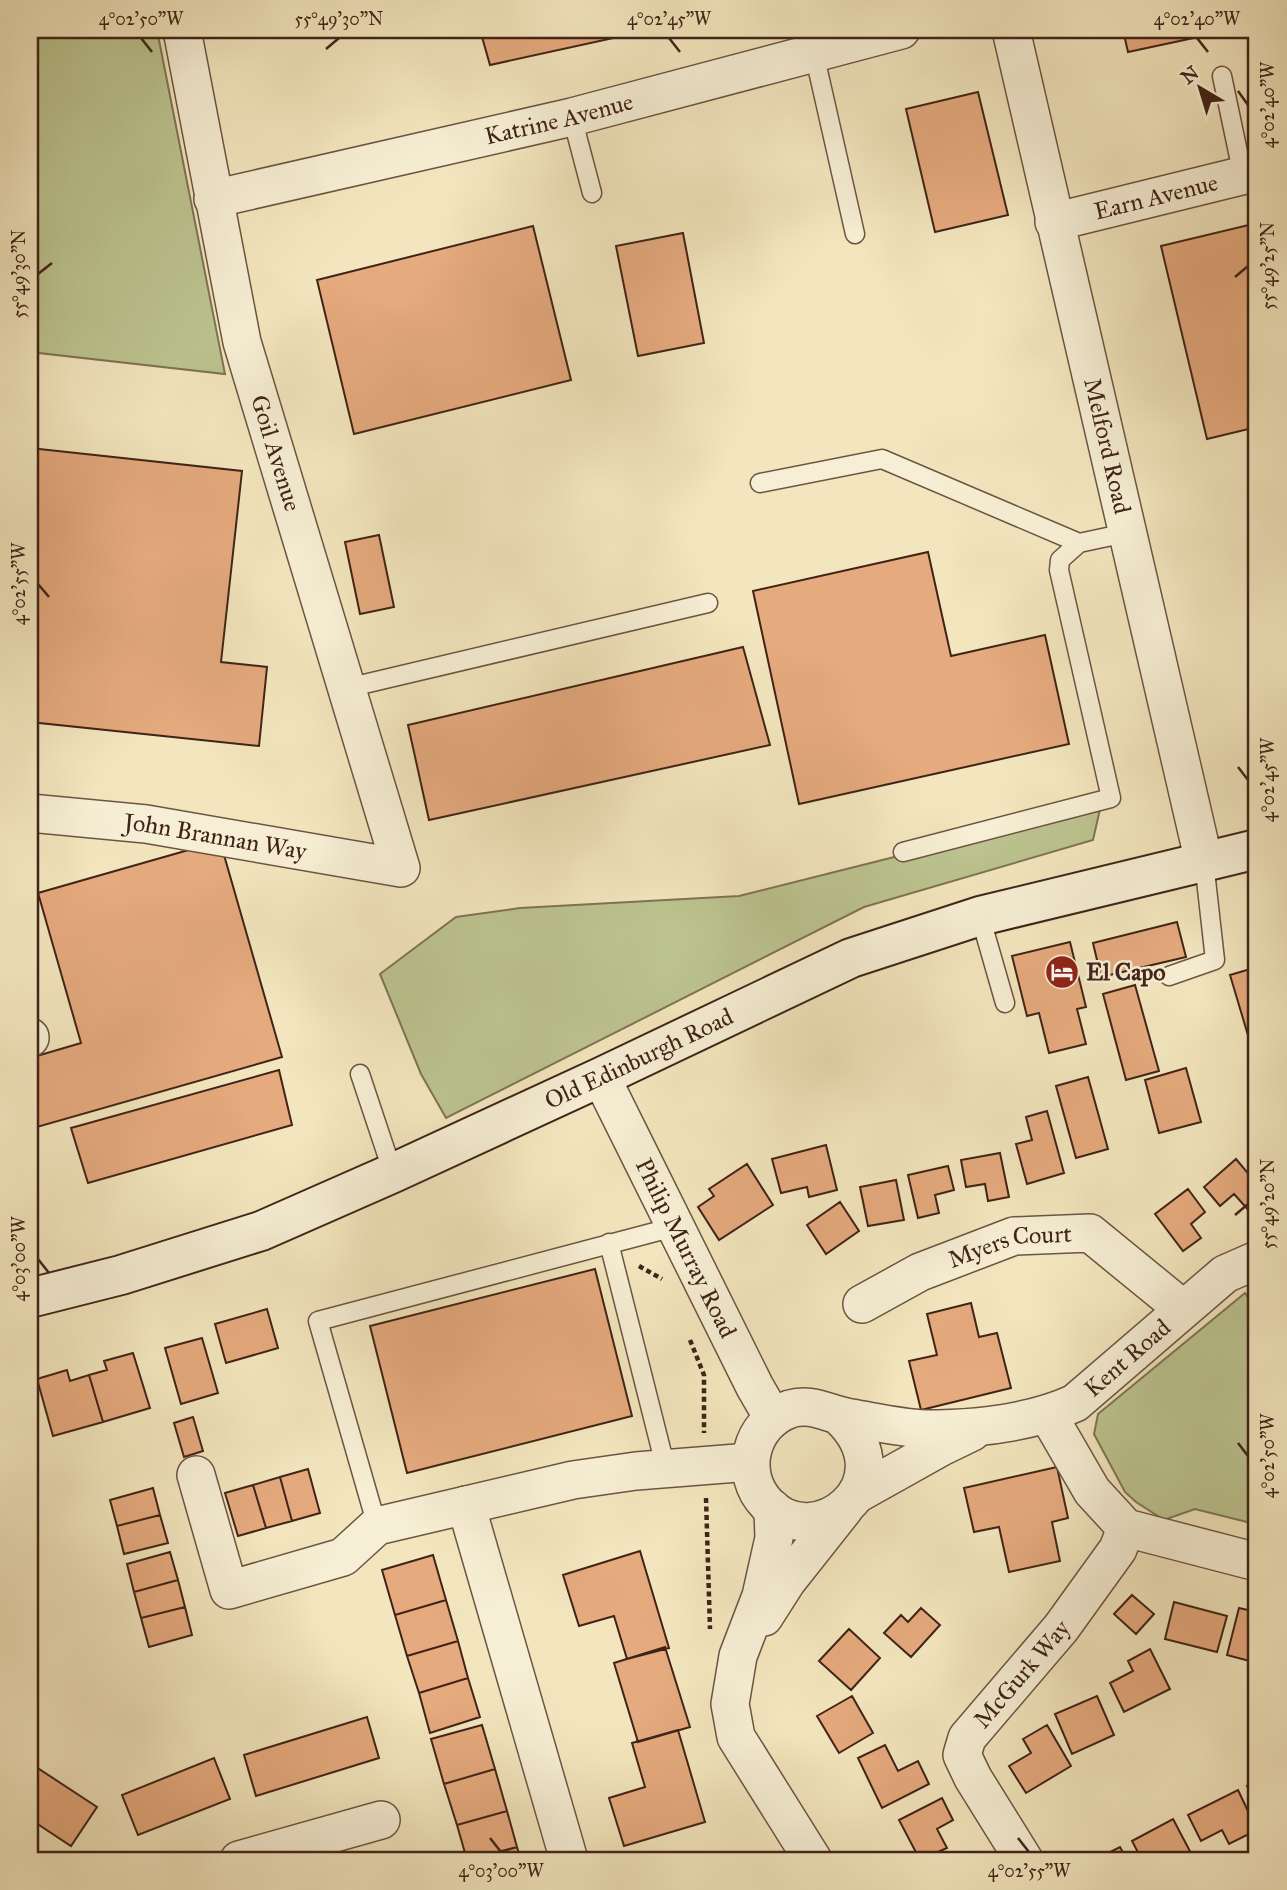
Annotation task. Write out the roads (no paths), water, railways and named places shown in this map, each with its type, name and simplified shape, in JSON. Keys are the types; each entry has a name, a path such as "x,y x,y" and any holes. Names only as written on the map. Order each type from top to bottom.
{"main road":[{"name":"Old Edinburgh Road","path":"30,1298 121,1275 261,1231 601,1077 850,958 980,916 1257,849"}],"street":[{"name":"Goil Avenue","path":"182,30 242,342 401,868"},
{"name":"Katrine Avenue","path":"213,198 572,117 901,30"},
{"name":"Melford Road","path":"1011,30 1204,862"},
{"name":"Earn Avenue","path":"1054,222 1250,174"},
{"name":"John Brannan Way","path":"30,813 146,824 401,868"},
{"name":"Philip Murray Road","path":"601,1077 674,1227 773,1418"},
{"name":"Myers Court","path":"862,1304 920,1272 1014,1236 1090,1233 1183,1308"},
{"name":"Kent Road","path":"840,1417 923,1429 986,1426 1048,1415 1075,1403 1225,1273 1257,1261"},
{"path":"738,1657 787,1581 850,1501 864,1477 865,1457 855,1431 840,1417 813,1407 791,1409 765,1425 754,1442 750,1462 751,1474 757,1492 773,1509 785,1517 799,1521 819,1520 850,1501"},
{"path":"1048,1415 1093,1491 1126,1528 1257,1562"},
{"name":"Kent Road","path":"850,1501 941,1447 986,1426"},
{"path":"196,1475 229,1590 343,1557 377,1526 466,1504 573,1480 750,1462"},
{"path":"466,1504 569,1860"},
{"path":"773,1509 774,1538 761,1596 738,1657 730,1704 736,1737 813,1860"},
{"name":"McGurk Way","path":"1024,1860 973,1778 962,1755 967,1738 1062,1628 1118,1549 1126,1528"},
{"path":"239,1860 381,1819"}],"lane":[{"path":"814,53 855,234"},
{"path":"1222,76 1250,174"},
{"path":"572,117 592,193"},
{"path":"760,483 882,459 1079,543"},
{"path":"903,852 1111,798 1059,570 1060,560 1079,543 1126,533"},
{"path":"347,688 708,603"},
{"path":"1169,976 1215,960 1204,862"},
{"path":"980,916 1005,1003"},
{"path":"360,1074 393,1173"},
{"path":"377,1526 318,1321 674,1227"},
{"path":"609,1243 666,1469"}],"place":[{"name":"El Capo","path":"1062,972"}]}
